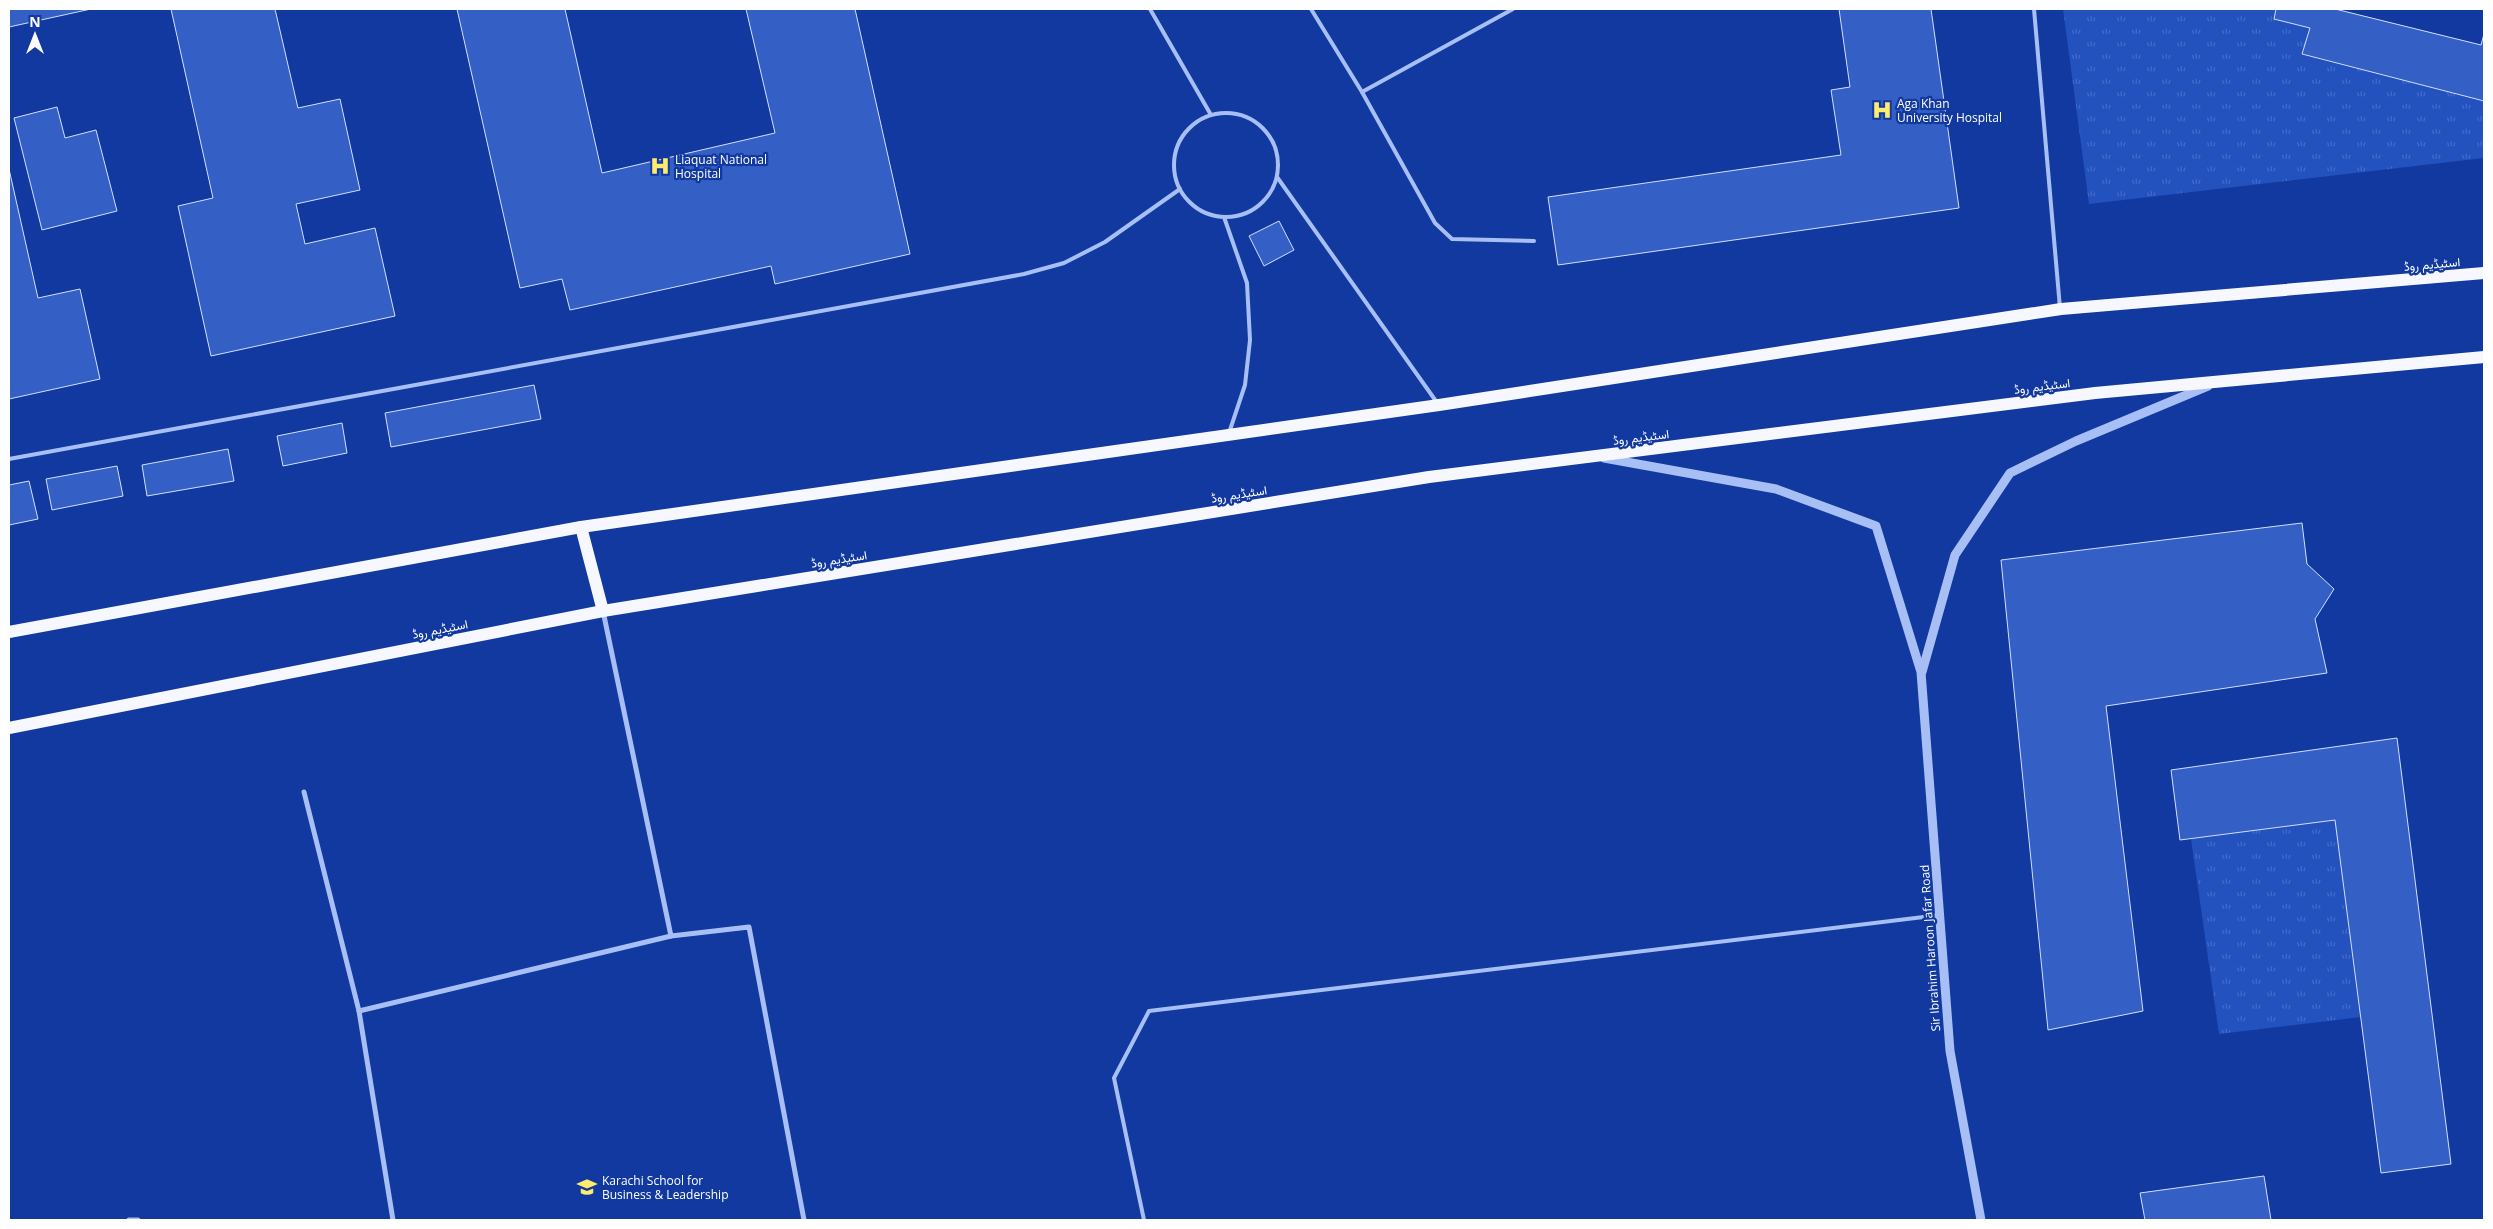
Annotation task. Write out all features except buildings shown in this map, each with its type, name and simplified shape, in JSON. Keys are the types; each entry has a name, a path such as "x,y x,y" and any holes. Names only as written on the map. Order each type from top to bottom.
{"main road":[{"name":"اسٹیڈیم روڈ","path":"9,632 581,527 1439,405 2061,310 2484,273"},
{"name":"اسٹیڈیم روڈ","path":"9,728 603,611 1420,479 2095,393 2484,357"},
{"path":"581,527 603,611"}],"street":[{"path":"1922,672 1955,555 2010,474 2076,440 2219,381"},
{"path":"1594,456 1776,489 1876,526 1922,672"},
{"path":"603,611 671,936"},
{"name":"Sir Ibrahim Haroon Jafar Road","path":"1922,672 1950,1051 1981,1220"},
{"path":"304,792 358,1011 393,1220"},
{"path":"358,1011 671,936 749,927 804,1220"},
{"path":"129,1220 138,1218 138,1220"}],"lane":[{"path":"1150,9 1210,115"},
{"path":"1311,9 1362,92 1435,223 1452,238 1534,241"},
{"path":"1362,92 1513,9"},
{"path":"2034,9 2061,310"},
{"path":"1229,113 1246,118 1262,127 1273,141 1278,158 1277,177 1270,193 1258,206 1241,215 1224,217 1206,213 1190,203 1180,189 1175,172 1175,154 1182,137 1194,124 1210,115 1229,113"},
{"path":"1277,177 1439,405"},
{"path":"9,459 1024,274 1064,263 1105,242 1180,189"},
{"path":"1224,217 1247,283 1250,340 1245,385 1228,435"},
{"path":"1144,1220 1114,1078 1149,1011 1940,915"}],"green space":[{"path":"2063,9 2276,9 2274,19 2310,28 2303,55 2484,101 2484,158 2089,204"},
{"path":"2335,820 2361,1017 2219,1034 2191,839"}],"place":[{"name":"Aga Khan University Hospital","path":"1882,110"},
{"name":"Liaquat National Hospital","path":"660,166"},
{"name":"Karachi School for Business & Leadership","path":"587,1187"}]}
